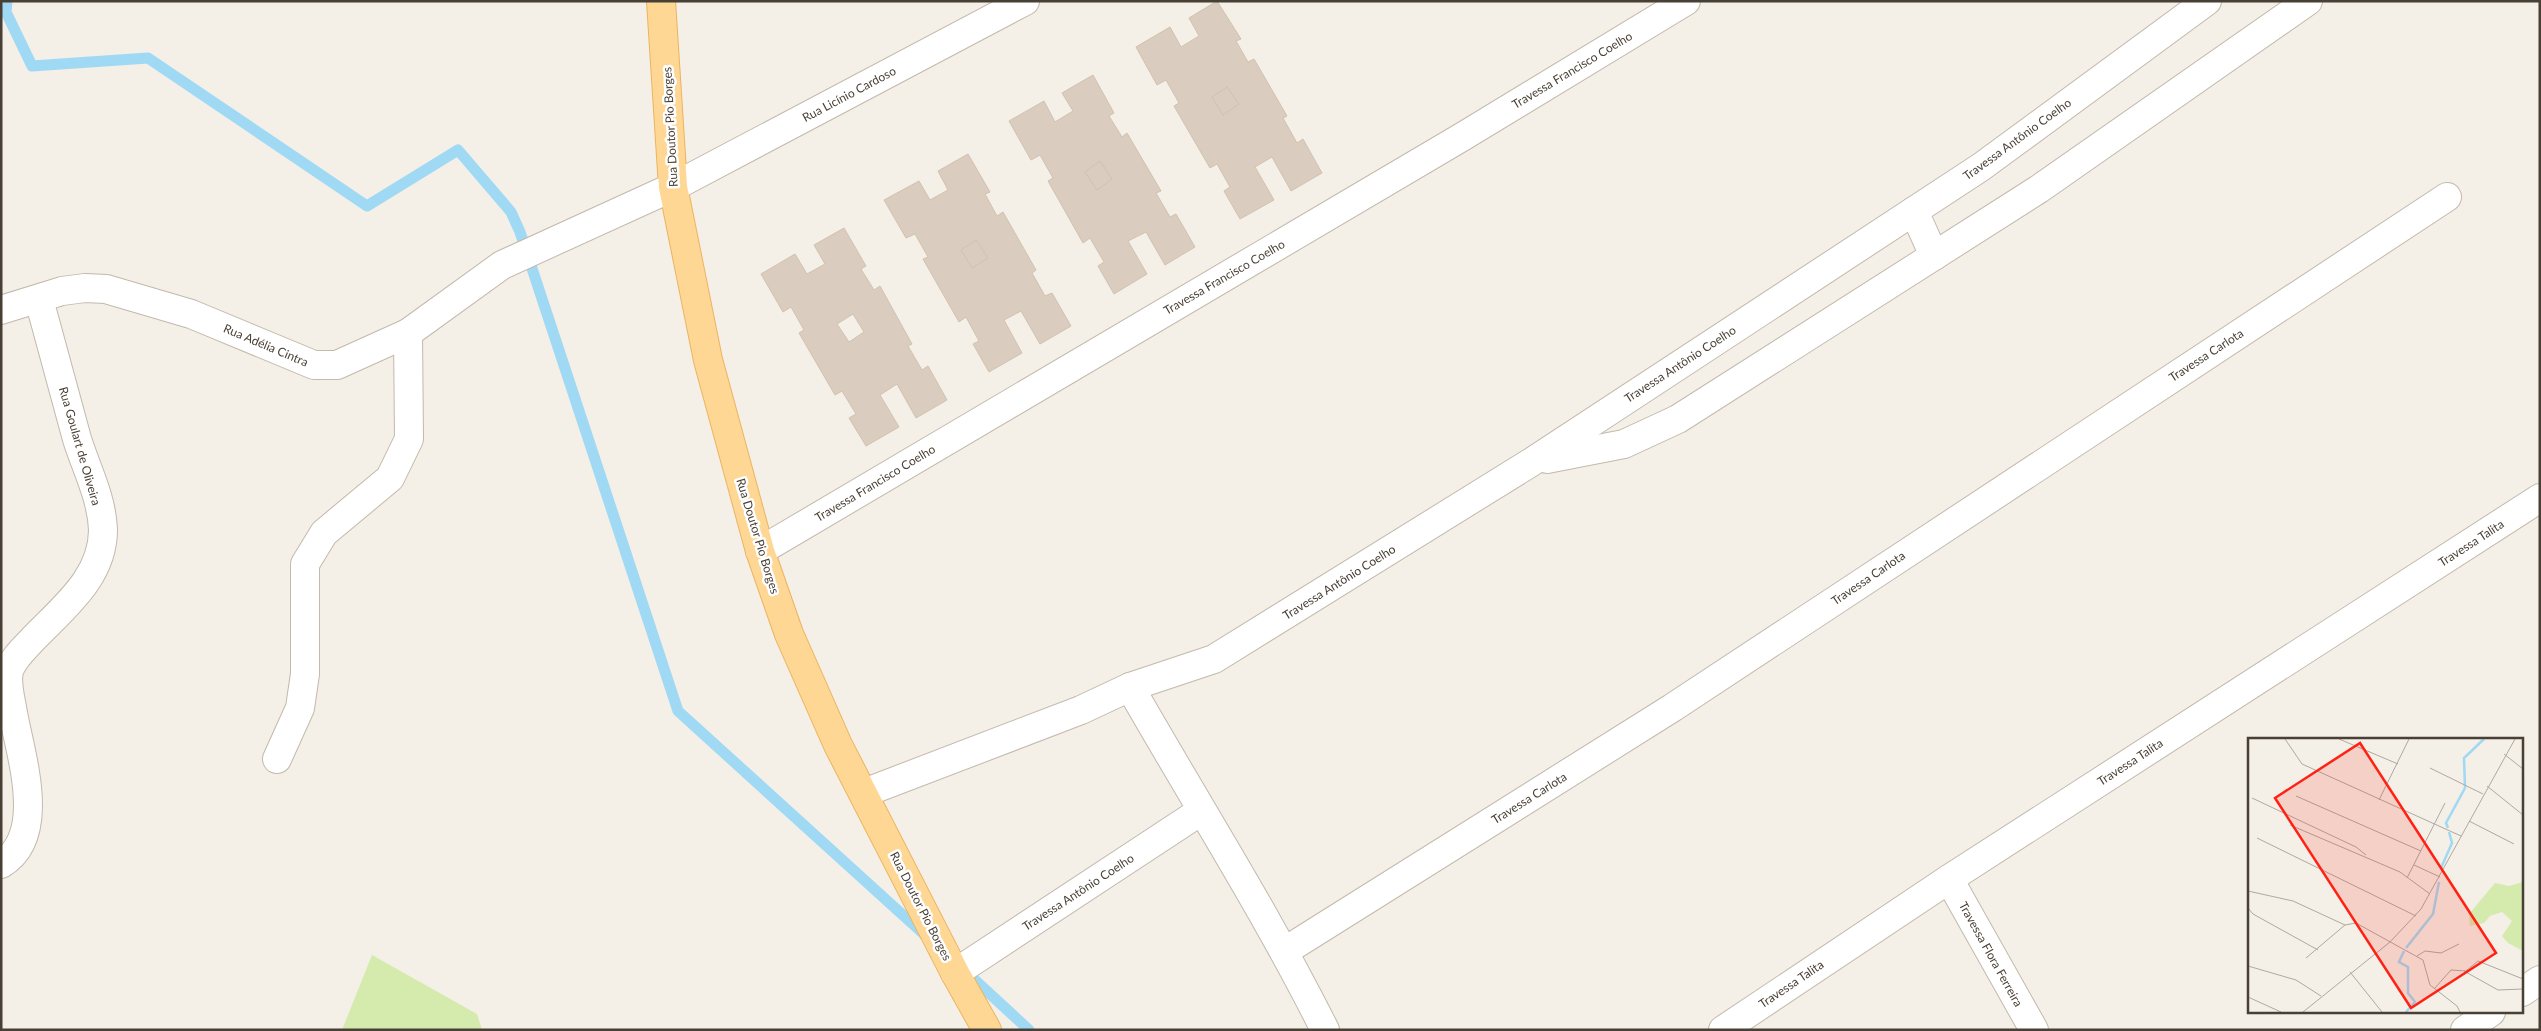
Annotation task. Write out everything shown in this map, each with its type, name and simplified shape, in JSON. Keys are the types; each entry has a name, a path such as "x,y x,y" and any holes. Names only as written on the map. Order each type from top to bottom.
{"main road":[{"name":"Rua Doutor Pio Borges","path":"662,1 673,187 708,360 760,550 789,634 838,745 955,973 987,1030"}],"street":[{"name":"Rua Licínio Cardoso","path":"673,187 1025,1"},
{"name":"Travessa Francisco Coelho","path":"760,550 1453,142 1686,1"},
{"name":"Travessa Antônio Coelho","path":"864,794 1081,710 1130,687 1214,659 1530,463 1914,211 1980,167 2207,1"},
{"path":"1530,463 1624,444 1678,419 2039,189 2308,1"},
{"name":"Rua Adélia Cintra","path":"1,310 39,300 62,291 85,288 106,289 191,314 314,365 337,365 408,333 502,265 673,187"},
{"name":"Travessa Carlota","path":"1285,951 1672,708 2446,197"},
{"path":"1914,211 1934,256"},
{"name":"Rua Goulart de Oliveira","path":"1,864 13,857 26,834 29,806 9,692 10,657 83,588 102,546 103,527 95,489 78,441 39,300"},
{"path":"277,759 300,708 304,682 305,564 324,533 390,478 409,439 408,333"},
{"name":"Travessa Talita","path":"1723,1030 1949,879 2540,498"},
{"path":"1130,687 1201,811 1285,951 1325,1030"},
{"name":"Travessa Antônio Coelho","path":"955,973 1201,811"},
{"name":"Travessa Flora Ferreira","path":"1949,879 2034,1030"},
{"path":"2524,991 2540,980"},
{"path":"2465,1030 2488,1014"}],"green space":[{"path":"372,955 477,1014 482,1030 342,1030"}],"building":[{"path":"1217,1 1241,39 1236,41 1248,62 1254,59 1287,116 1283,118 1297,143 1303,139 1322,173 1291,191 1272,157 1255,167 1274,200 1240,219 1224,191 1230,187 1217,164 1210,168 1174,106 1179,103 1166,80 1157,85 1136,47 1170,27 1181,47 1199,36 1189,18"},
{"path":"1093,75 1114,113 1109,116 1122,137 1127,133 1161,191 1156,193 1170,217 1176,214 1195,247 1165,265 1146,232 1128,241 1147,274 1114,294 1098,266 1104,262 1090,238 1083,243 1048,181 1053,178 1040,155 1031,160 1009,121 1044,101 1055,122 1073,111 1062,93"},
{"path":"1227,87 1239,104 1223,115 1212,97"},
{"path":"968,154 990,192 985,194 997,216 1003,212 1036,270 1032,273 1045,296 1052,293 1071,326 1040,344 1021,311 1004,320 1022,353 989,372 973,344 979,341 966,317 959,322 923,259 928,257 915,234 906,238 884,200 919,181 930,200 948,190 938,171"},
{"path":"1100,161 1112,179 1097,190 1085,172"},
{"path":"844,228 866,266 861,269 874,290 880,286 912,344 908,346 922,370 928,366 947,400 916,418 897,384 880,395 899,427 866,446 849,418 856,414 842,391 835,395 799,333 804,330 791,307 783,312 761,274 795,254 807,274 825,264 814,245","holes":["853,314 864,332 849,342 837,324"]},
{"path":"976,240 988,258 972,268 961,250"}],"waterway":[{"path":"7,1 6,12 32,66 148,58 367,206 458,150 511,212 520,232 678,711 926,936"},
{"path":"964,970 1029,1030"}]}
